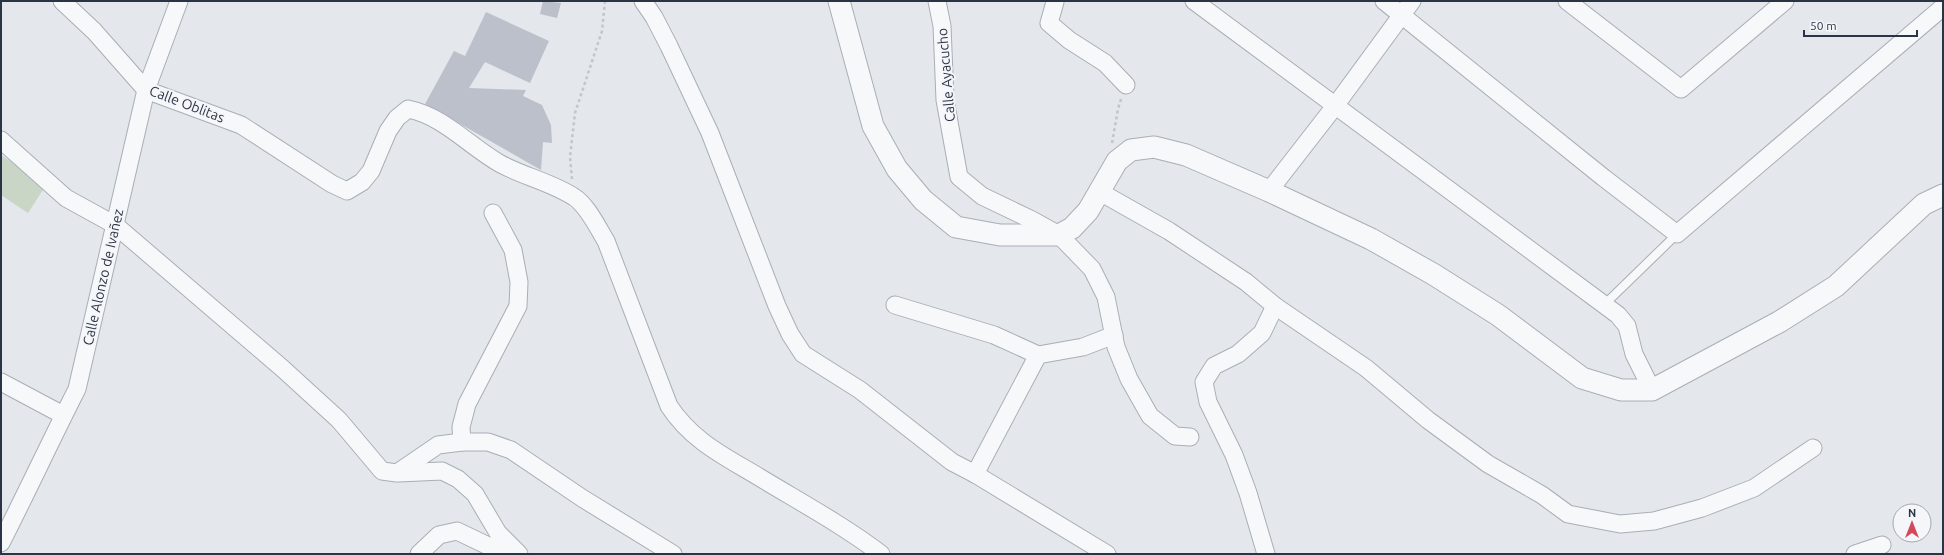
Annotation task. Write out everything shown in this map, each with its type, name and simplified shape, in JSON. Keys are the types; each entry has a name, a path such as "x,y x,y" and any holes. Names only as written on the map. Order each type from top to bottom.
{"street":[{"name":"Calle Oblitas","path":"62,1 94,31 146,90 240,125 332,184 347,191 362,182 371,171 388,131 397,118 408,109 422,112 444,124 499,163 575,197"},
{"name":"Calle Alonzo de Ivañez","path":"1,543 38,472 63,415 77,389 146,90 180,1"},
{"path":"643,1 654,17 666,40 710,133 777,306 790,334 803,354 860,390 952,462 975,474 1107,554"},
{"path":"839,1 873,126 896,169 924,200 956,227 1000,235 1059,235 1072,228 1088,211 1117,161 1131,150 1154,148 1186,155 1269,191 1370,239 1434,274 1498,315 1582,378 1621,390 1652,390 1778,322 1836,286 1924,204 1943,195"},
{"name":"Calle Ayacucho","path":"937,1 942,26 945,100 960,177 982,196 1059,235 1092,269 1106,297 1116,347 1129,379 1150,416 1175,436 1190,437"},
{"path":"1056,1 1049,23 1069,40 1105,62 1126,85"},
{"path":"1194,1 1618,315 1627,326 1634,354 1652,390"},
{"path":"1384,1 1604,178 1677,234 1943,7"},
{"path":"1269,191 1335,106 1412,1"},
{"path":"1567,1 1681,89 1777,3"},
{"path":"1,140 66,198 115,225 282,368 339,420 382,471 397,473 442,472 458,479 475,494 498,533 518,554"},
{"path":"1100,192 1169,231 1246,282 1275,306 1366,368 1428,420 1488,464 1542,495 1568,514 1620,524 1654,521 1702,508 1754,488 1813,448"},
{"path":"575,197 592,218 606,241 669,406 680,423 710,449 856,535 881,554"},
{"path":"462,442 461,427 467,404 518,306 519,282 513,250 493,213"},
{"path":"895,305 994,335 1038,355 1083,347 1114,335"},
{"path":"1266,554 1248,493 1234,455 1208,402 1204,382 1214,366 1238,354 1262,333 1275,306"},
{"path":"975,474 1038,355"},
{"path":"1,382 63,415"},
{"path":"397,473 438,445 462,442 488,442 511,450 582,498 673,554"},
{"path":"419,554 439,536 457,532 506,554"},
{"path":"1855,554 1882,545"}],"lane":[{"path":"1605,304 1677,234"}],"path":[{"path":"575,197 570,157 575,113 602,31 605,1"},
{"path":"1117,161 1110,151 1118,109 1126,85"}],"green space":[{"path":"1,155 46,185 28,213 1,195"}],"building":[{"path":"543,1 561,3 557,18 540,14"},
{"path":"486,12 549,41 530,83 485,62 469,88 526,90 523,96 542,105 551,125 552,143 543,142 541,170 425,104 454,51 465,56"}]}
